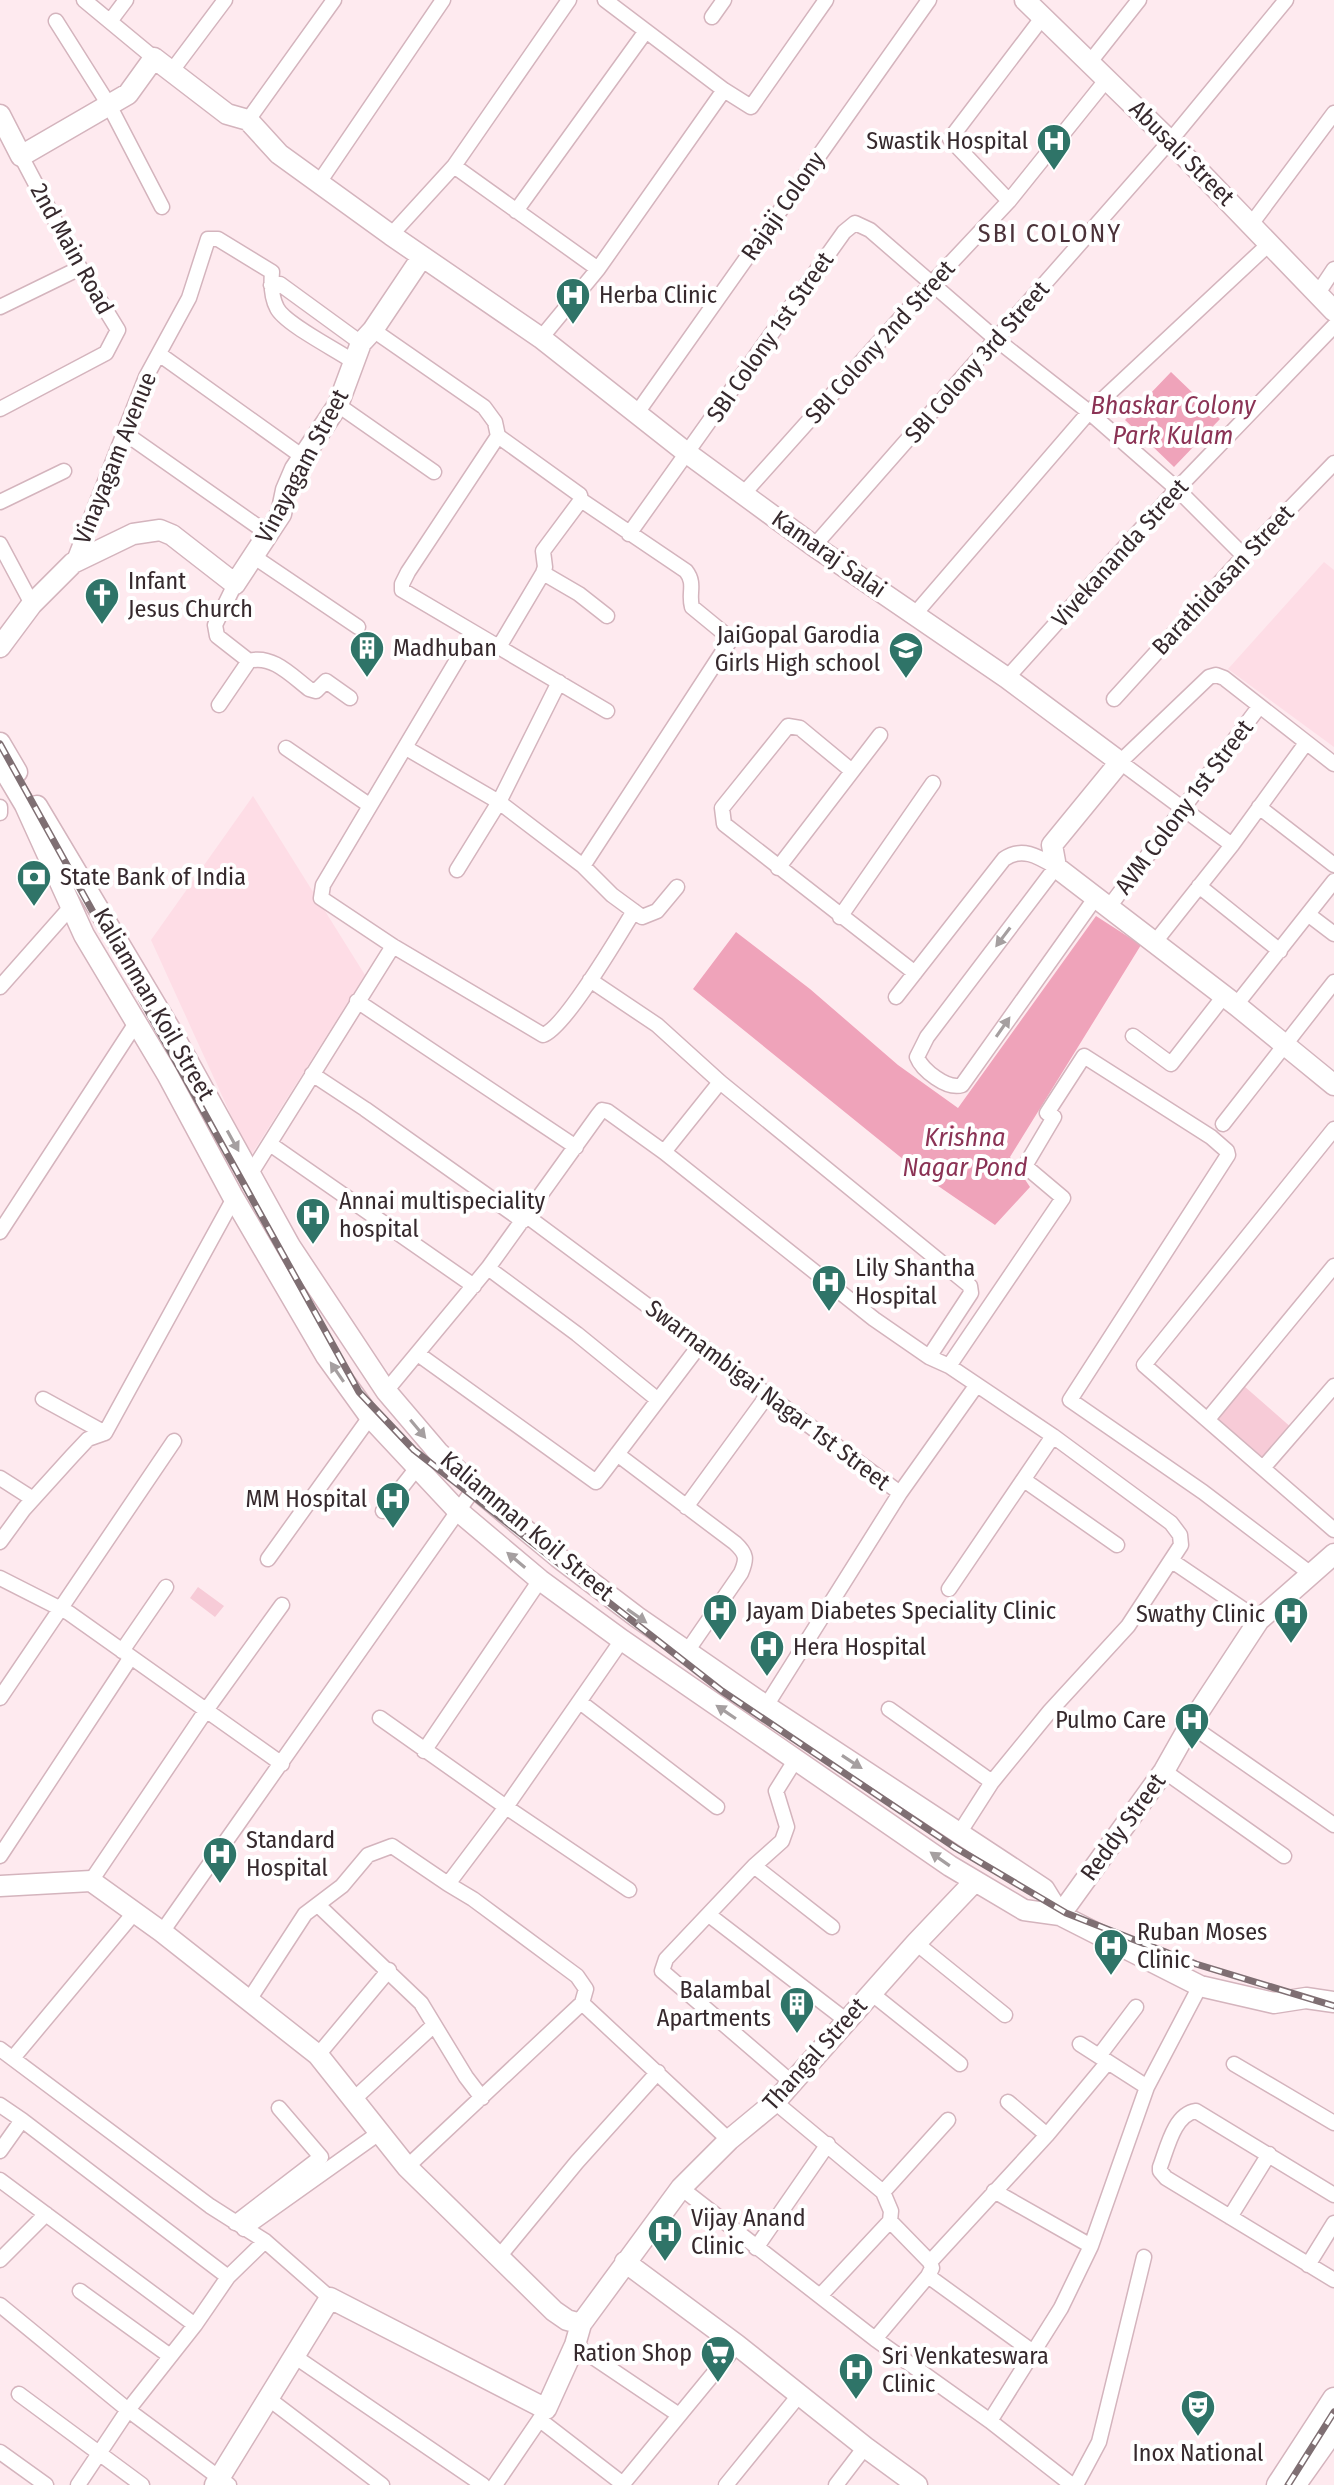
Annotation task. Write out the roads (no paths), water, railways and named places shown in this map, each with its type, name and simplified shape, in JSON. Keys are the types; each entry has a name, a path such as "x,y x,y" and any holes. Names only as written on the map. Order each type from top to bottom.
{"main road":[{"path":"1278,2485 1334,2399"},
{"path":"1294,2485 1330,2445"}],"street":[{"path":"0,115 21,156 128,94 154,58 84,0"},
{"path":"111,20 126,0"},
{"path":"171,72 225,0"},
{"path":"248,120 334,0"},
{"path":"318,184 443,0"},
{"path":"391,235 454,166 569,0"},
{"path":"605,0 751,107 826,0"},
{"path":"712,17 724,0"},
{"name":"Rajaji Colony","path":"637,413 929,0"},
{"name":"Abusali Street","path":"1025,0 1252,223 1334,311"},
{"path":"1090,62 1139,0"},
{"name":"SBI Colony 3rd Street","path":"814,546 1170,141 1286,0"},
{"path":"1009,201 950,139 1042,18"},
{"path":"56,21 109,105 162,207"},
{"path":"516,211 646,31"},
{"name":"Kamaraj Salai","path":"154,58 227,114 248,120 279,154 318,184 541,338 687,453 814,546 1007,678 1120,762"},
{"name":"SBI Colony 2nd Street","path":"744,493 1009,201 1107,79"},
{"path":"541,338 598,269 724,90"},
{"path":"1252,223 1334,113"},
{"name":"2nd Main Road","path":"0,409 106,353 118,330 80,268 21,156"},
{"path":"454,166 598,269"},
{"name":"SBI Colony 1st Street","path":"629,534 844,232 855,223 870,230 932,283"},
{"name":"Vinayagam Avenue","path":"73,563 146,377 189,298 206,243 210,238 218,239 272,272 271,285"},
{"path":"915,614 1089,412 1270,243"},
{"name":"Vinayagam Street","path":"235,584 281,514 286,490 303,457 338,405 363,345 422,257"},
{"path":"0,307 80,268"},
{"path":"1318,293 1334,269"},
{"path":"932,283 997,340 1089,412 1177,489 1244,556"},
{"path":"363,345 280,284 271,285 276,308 283,317 363,345 484,407 495,422 498,436 580,495 581,500 686,571 693,585 692,607 731,639 583,866"},
{"name":"Vivekananda Street","path":"1007,678 1177,489 1334,326"},
{"path":"159,354 303,457"},
{"path":"338,405 434,472"},
{"path":"126,434 267,533"},
{"path":"498,436 404,578 402,590 607,711"},
{"name":"Barathidasan Street","path":"1114,699 1244,556 1334,463"},
{"path":"0,502 64,471"},
{"path":"499,647 543,573 543,551 581,500"},
{"path":"0,647 32,604 73,563 133,534 160,530 172,535 235,584 214,631 249,661"},
{"path":"0,544 32,604"},
{"path":"253,556 358,627"},
{"path":"543,573 579,594 607,616"},
{"path":"473,633 323,885 321,898 393,946 543,1035 553,1029 590,980 634,911"},
{"path":"219,705 249,661 265,658 312,691 326,681 350,698"},
{"path":"1053,870 1052,845 1120,762 1212,675 1220,676 1334,764"},
{"path":"457,870 499,802 559,682"},
{"name":"AVM Colony 1st Street","path":"1053,870 927,1037 917,1057 920,1064 950,1086 962,1085 1098,903 1184,809 1259,707"},
{"path":"852,771 800,728 788,726 722,808 724,824 915,973"},
{"path":"778,868 880,735"},
{"name":"Kaliamman Koil Street","path":"0,743 170,1029 290,1246 386,1391 438,1452 558,1557 637,1617 1044,1889 1060,1915"},
{"path":"1155,942 1232,845 1306,743"},
{"path":"286,748 369,805"},
{"path":"406,748 499,802 583,866 612,895 642,917 652,915 677,887"},
{"path":"1120,762 1232,845"},
{"name":"Kaliamman Koil Street","path":"3,774 25,805 70,908 326,1356 370,1417 457,1510 540,1580 622,1640 974,1882 1024,1910 1060,1915 1200,1986 1274,2003 1306,1998 1334,2002"},
{"path":"840,917 933,783"},
{"path":"1259,807 1334,865"},
{"path":"896,997 1009,855 1033,854 1155,942 1334,1085"},
{"path":"1133,1036 1171,1064 1280,951 1334,881"},
{"path":"1199,886 1280,951"},
{"path":"0,987 70,908"},
{"path":"1309,915 1334,934"},
{"path":"251,1173 393,946"},
{"path":"590,980 657,1025 720,1082 970,1286 971,1293 929,1357"},
{"path":"1223,1124 1334,982"},
{"path":"357,1001 576,1147"},
{"path":"0,1232 136,1023"},
{"path":"949,1366 1063,1198 1025,1166 1054,1117 1047,1113 1084,1056 1211,1137 1228,1155 1070,1400 1190,1483 1311,1574"},
{"name":"Swarnambigai Nagar 1st Street","path":"312,1074 635,1297 900,1493"},
{"path":"664,1152 720,1082"},
{"path":"386,1391 488,1268 602,1110 613,1114 664,1152 874,1319 1053,1436 1171,1523 1180,1535 1181,1545 1128,1626 1050,1711 992,1782 960,1832"},
{"path":"1334,1129 1144,1365 1334,1530"},
{"path":"270,1144 474,1286"},
{"path":"0,1542 33,1499 88,1439 105,1433 234,1198"},
{"path":"1208,1419 1334,1266"},
{"path":"488,1268 577,1334 658,1400"},
{"path":"418,1354 589,1480 599,1480 699,1346"},
{"path":"766,1706 900,1493 976,1386"},
{"path":"1263,1468 1334,1386"},
{"path":"686,1507 767,1396"},
{"path":"43,1399 105,1433"},
{"path":"268,1559 370,1417"},
{"path":"949,1589 1053,1436"},
{"path":"0,1698 174,1441"},
{"path":"617,1454 742,1549 746,1561 741,1573 688,1650"},
{"path":"383,1511 416,1469"},
{"path":"0,1478 33,1499"},
{"path":"1024,1480 1117,1545"},
{"path":"162,1932 475,1487"},
{"name":"Reddy Street","path":"1060,1915 1164,1771 1190,1725 1259,1620 1334,1554"},
{"path":"1172,1561 1259,1620"},
{"path":"0,1578 62,1610 282,1764"},
{"path":"424,1751 540,1580"},
{"path":"0,1856 166,1587"},
{"path":"91,1881 207,1709 282,1605"},
{"path":"448,1884 506,1807 622,1640"},
{"path":"580,1702 717,1807"},
{"path":"889,1709 992,1782"},
{"path":"380,1718 629,1890"},
{"path":"1190,1725 1334,1825"},
{"path":"791,2082 662,1971 666,1959 754,1866 782,1841 787,1827 776,1791 796,1759"},
{"path":"1164,1771 1284,1856"},
{"path":"249,2000 305,1914 342,1886 368,1855 387,1846 397,1848 473,1899 577,1976 586,1989 582,2003 407,2167"},
{"path":"754,1866 832,1927"},
{"path":"0,1886 91,1881 162,1932 318,2055 407,2167 554,2311 567,2320 581,2324 575,2345 543,2415 495,2485"},
{"name":"Thangal Street","path":"581,2324 681,2188 729,2140 775,2102 974,1882"},
{"path":"318,1905 421,2003 482,2098"},
{"path":"134,1913 4,2052 240,2226 265,2241 330,2298 543,2415 622,2484 737,2345"},
{"path":"709,1915 847,2021"},
{"path":"916,1943 1005,2015"},
{"path":"318,2055 389,1970"},
{"path":"990,2421 1061,2308 1091,2246 1147,2087 1200,1986"},
{"path":"871,1993 960,2064"},
{"path":"582,2003 729,2140"},
{"path":"875,2339 994,2191 1047,2135 1103,2059 1136,2007"},
{"path":"354,2099 434,2025"},
{"path":"1080,2044 1147,2087"},
{"path":"1234,2064 1334,2123"},
{"path":"498,2258 577,2162 658,2072"},
{"path":"775,2102 883,2192 888,2202 890,2221 929,2269 1033,2352"},
{"path":"1008,2102 1047,2135"},
{"path":"0,2105 228,2277"},
{"path":"240,2226 321,2157 279,2108"},
{"path":"1334,2195 1196,2111 1188,2112 1179,2122 1160,2171 1166,2178 1334,2280"},
{"path":"0,2151 22,2120"},
{"path":"883,2192 948,2120"},
{"path":"240,2226 379,2133"},
{"path":"756,2248 828,2144"},
{"path":"1230,2217 1269,2154"},
{"path":"0,2180 195,2325"},
{"path":"681,2188 875,2339 1074,2485 1099,2442 1144,2257"},
{"path":"994,2191 1091,2246"},
{"path":"0,2260 46,2214"},
{"path":"820,2296 890,2221"},
{"path":"1308,2265 1334,2225"},
{"path":"78,2485 128,2410 195,2325 228,2277 265,2241"},
{"path":"625,2262 917,2485"},
{"path":"80,2291 170,2356"},
{"path":"0,2305 221,2483 330,2298"},
{"path":"575,2345 679,2415"},
{"path":"294,2356 483,2485"},
{"path":"19,2394 142,2485"},
{"path":"726,2485 800,2394"},
{"path":"269,2399 382,2485"},
{"path":"836,2485 865,2447"},
{"path":"0,2452 46,2485"}],"water":[{"name":"Bhaskar Colony Park Kulam","path":"1171,372 1220,419 1174,467 1125,420"},
{"name":"Krishna Nagar Pond","path":"1096,916 1141,945 1010,1157 1030,1187 995,1225 925,1177 693,989 736,932 810,989 898,1065 958,1108"}],"railway":[{"path":"0,744 359,1392 414,1450 722,1691 956,1848 1066,1913 1196,1964 1334,2006"},
{"path":"1288,2485 1334,2412"}],"place":[{"name":"Swastik Hospital","path":"1054,172"},
{"name":"Herba Clinic","path":"573,326"},
{"name":"Infant Jesus Church","path":"102,626"},
{"name":"Madhuban","path":"367,679"},
{"name":"JaiGopal Garodia Girls High school","path":"906,680"},
{"name":"State Bank of India","path":"34,908"},
{"name":"Annai multispeciality hospital","path":"313,1246"},
{"name":"Lily Shantha Hospital","path":"829,1313"},
{"name":"MM Hospital","path":"393,1530"},
{"name":"Jayam Diabetes Speciality Clinic","path":"720,1642"},
{"name":"Swathy Clinic","path":"1291,1645"},
{"name":"Hera Hospital","path":"767,1678"},
{"name":"Pulmo Care","path":"1192,1751"},
{"name":"Standard Hospital","path":"220,1885"},
{"name":"Ruban Moses Clinic","path":"1111,1977"},
{"name":"Balambal Apartments","path":"797,2035"},
{"name":"Vijay Anand Clinic","path":"665,2263"},
{"name":"Ration Shop","path":"718,2384"},
{"name":"Sri Venkateswara Clinic","path":"856,2401"},
{"name":"Inox National","path":"1198,2438"}],"district":[{"name":"SBI COLONY","path":"1050,233"}]}
